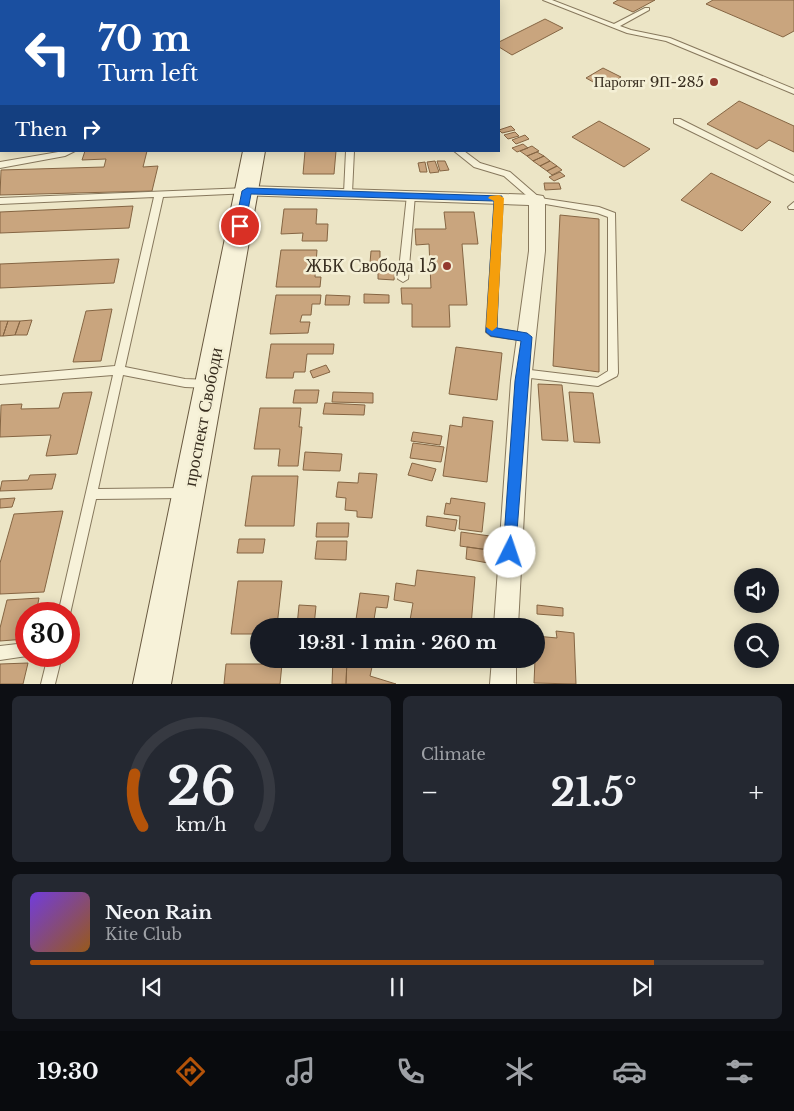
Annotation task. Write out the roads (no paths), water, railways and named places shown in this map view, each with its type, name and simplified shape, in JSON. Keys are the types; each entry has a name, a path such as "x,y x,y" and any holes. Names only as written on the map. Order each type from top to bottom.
{"main road":[{"name":"проспект Свободи","path":"152,684 254,152"}],"street":[{"path":"247,191 537,200 537,251 522,373 507,618"},
{"path":"503,684 504,668"}],"lane":[{"path":"546,0 629,32 668,39 794,92"},
{"path":"614,27 647,9"},
{"path":"677,121 794,179"},
{"path":"0,165 69,152"},
{"path":"348,193 350,152"},
{"path":"459,152 477,165 507,174 537,200 599,210 612,215 613,373 598,382 522,373"},
{"path":"0,201 247,191"},
{"path":"67,602 159,194"},
{"path":"403,279 412,195"},
{"path":"499,198 491,332 527,337"},
{"path":"0,380 119,370 185,383 210,384"},
{"path":"91,494 188,493"},
{"path":"0,653 15,651"},
{"path":"48,684 52,667"}],"place":[{"name":"Паротяг 9П-285","path":"714,82"},
{"name":"ЖБК Свобода 15","path":"447,266"}]}
